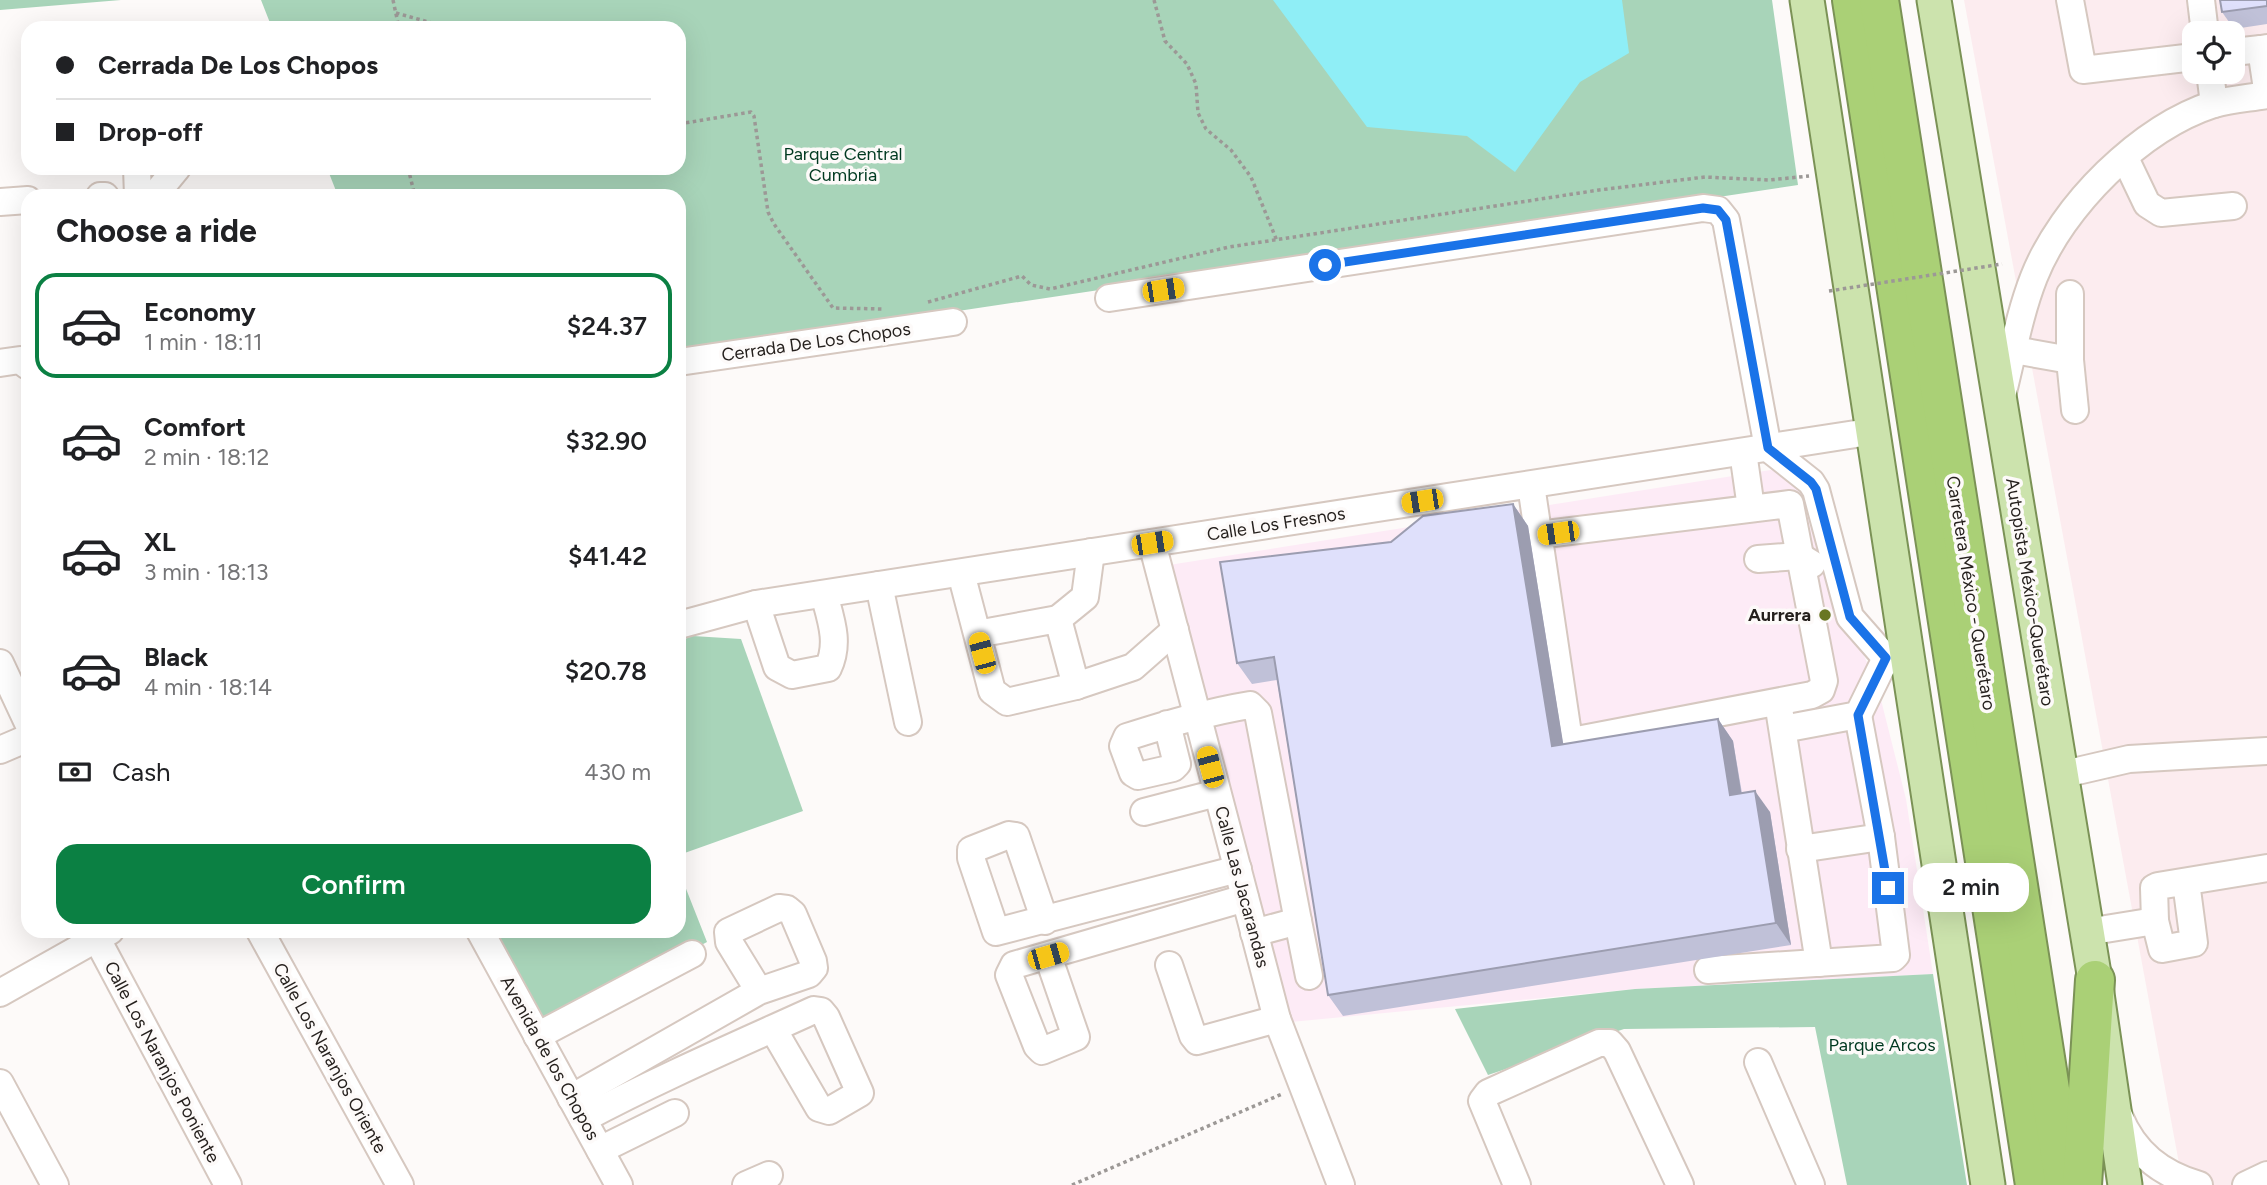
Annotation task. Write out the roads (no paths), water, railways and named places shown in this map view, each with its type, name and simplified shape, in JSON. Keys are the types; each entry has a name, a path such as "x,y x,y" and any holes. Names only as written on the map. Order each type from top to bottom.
{"highway":[{"name":"Carretera México - Querétaro","path":"1852,0 2035,1185"},
{"name":"Carretera México - Querétaro","path":"1879,0 2066,1185"},
{"path":"2082,1185 2095,980"}],"main road":[{"path":"1800,0 1816,55"},
{"path":"1807,0 1875,431 1897,656 1988,1185"},
{"name":"Autopista México-Querétaro","path":"1934,0 2095,980 2125,1185"}],"street":[{"path":"2070,0 2083,70 2182,58"},
{"path":"2201,0 2204,21"},
{"path":"2245,50 2264,48 2267,89"},
{"path":"2212,84 2214,104"},
{"path":"1999,408 2033,279 2054,234 2084,196 2125,158 2166,127 2214,104 2267,94"},
{"path":"2125,158 2147,204 2161,213 2233,206"},
{"path":"160,189 171,175"},
{"path":"0,202 21,200"},
{"path":"1109,298 1703,208 1718,210 1726,220 1756,450 1751,508"},
{"path":"2070,294 2070,360 2075,410"},
{"name":"Cerrada De Los Chopos","path":"686,361 953,322"},
{"path":"2014,351 2070,360"},
{"path":"0,363 21,361"},
{"name":"Calle Los Fresnos","path":"686,623 756,604 1875,431"},
{"path":"1708,970 1893,958 1898,951 1881,838 1858,715 1897,656 1850,617 1816,489 1811,482 1756,450"},
{"path":"1531,485 1538,536 1568,734 1577,740 1779,702 1812,695 1821,690 1824,681 1790,504 1538,536"},
{"name":"Calle Las Jacarandas","path":"1152,543 1277,1019 1341,1185"},
{"path":"977,634 1058,620 1085,597 1091,552"},
{"path":"1758,559 1799,556 1838,578"},
{"path":"961,573 992,691 1007,702 1076,686 1133,667 1175,630"},
{"path":"878,585 908,722"},
{"path":"756,604 777,667 792,676 828,668 833,657 836,644 824,594"},
{"path":"1058,620 1076,686"},
{"path":"0,663 21,708"},
{"path":"1779,702 1819,963"},
{"path":"1167,724 1197,714 1250,705 1258,713 1309,976"},
{"path":"1783,729 1858,715"},
{"path":"0,750 21,741"},
{"path":"2060,775 2129,759 2267,751"},
{"path":"1144,812 1217,793"},
{"path":"1800,849 1881,838"},
{"path":"2186,882 2194,943 2162,949 2155,921 2154,888 2186,882 2267,868"},
{"path":"1045,921 1237,869"},
{"path":"1048,956 1245,898"},
{"path":"2087,932 2155,921"},
{"path":"1254,933 1298,922"},
{"path":"0,993 99,938"},
{"name":"Calle Los Naranjos Poniente","path":"105,938 228,1185"},
{"name":"Calle Los Naranjos Oriente","path":"264,938 400,1185"},
{"name":"Avenida de los Chopos","path":"484,938 619,1185"},
{"path":"537,1036 692,954"},
{"path":"1169,965 1197,1041 1277,1019"},
{"path":"577,1108 759,991"},
{"path":"577,1108 773,1029"},
{"path":"1517,1185 1482,1101 1488,1093 1599,1043 1610,1043 1617,1051 1680,1185"},
{"path":"1758,1062 1811,1185"},
{"path":"0,1083 55,1185"},
{"path":"2114,1099 2124,1129 2143,1155 2168,1174 2199,1185"},
{"path":"600,1150 675,1113"}],"water":[{"path":"1273,0 1622,0 1629,53 1580,82 1515,172 1467,136 1367,127"}],"place":[{"name":"Aurrera","path":"1825,615"}],"park label":[{"name":"Parque Central Cumbria","path":"843,164"},
{"name":"Parque Arcos","path":"1882,1045"}]}
